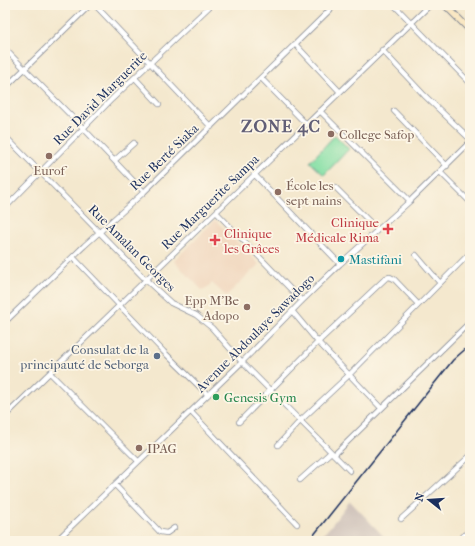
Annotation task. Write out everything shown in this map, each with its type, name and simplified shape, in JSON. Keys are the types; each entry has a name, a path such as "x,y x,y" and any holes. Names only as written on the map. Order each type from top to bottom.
{"street":[{"path":"5,88 90,5"},
{"path":"95,5 211,127"},
{"name":"Rue David Marguerite","path":"5,208 135,78 211,5"},
{"name":"Rue Berté Siaka","path":"5,322 144,192 335,5"},
{"path":"394,5 470,83"},
{"name":"Rue Marguerite Sampa","path":"5,416 430,5"},
{"path":"445,5 470,30"},
{"path":"295,44 340,92"},
{"path":"5,49 115,160 144,192"},
{"path":"382,50 424,95 470,140"},
{"path":"135,78 159,104"},
{"path":"261,78 306,124"},
{"path":"320,111 410,201"},
{"path":"394,111 447,166"},
{"name":"Rue Amalan Georges","path":"5,136 146,280 171,303 196,315 212,328 242,362 350,471"},
{"name":"Avenue Abdoulaye Sawadogo","path":"56,541 191,412 340,264 447,166 470,140"},
{"path":"115,160 134,143"},
{"path":"440,172 470,202"},
{"path":"254,174 340,264"},
{"path":"335,187 378,230"},
{"path":"216,212 302,301"},
{"path":"278,445 300,421 349,375 470,253"},
{"path":"416,255 440,283"},
{"path":"73,257 119,306 208,395"},
{"path":"240,422 318,342 386,278 390,277 394,279 418,304"},
{"path":"292,311 318,342 381,408"},
{"path":"300,480 381,408 470,322"},
{"path":"50,373 138,462"},
{"path":"191,412 297,524"},
{"path":"401,519 470,456"},
{"path":"115,485 160,532 167,533 174,528"},
{"path":"458,541 470,530"}],"shaded area":[{"name":"Clinique les Grâces","path":"215,220 259,264 226,296 212,283 203,291 174,261"},
{"path":"350,501 388,541 317,541"}],"green space":[{"path":"335,135 349,149 324,175 310,162"}],"railway":[{"path":"309,541 453,360 470,345"}],"place":[{"name":"College Safop","path":"331,134"},
{"name":"Eurof","path":"49,156"},
{"name":"École les sept nains","path":"278,192"},
{"name":"Clinique Médicale Rima","path":"388,229"},
{"name":"Clinique les Grâces","path":"215,240"},
{"name":"Mastifani","path":"341,259"},
{"name":"Epp M'Be Adopo","path":"247,307"},
{"name":"Consulat de la principauté de Seborga","path":"157,356"},
{"name":"Genesis Gym","path":"216,397"},
{"name":"IPAG","path":"139,448"}],"district":[{"name":"ZONE 4C","path":"281,126"}]}
